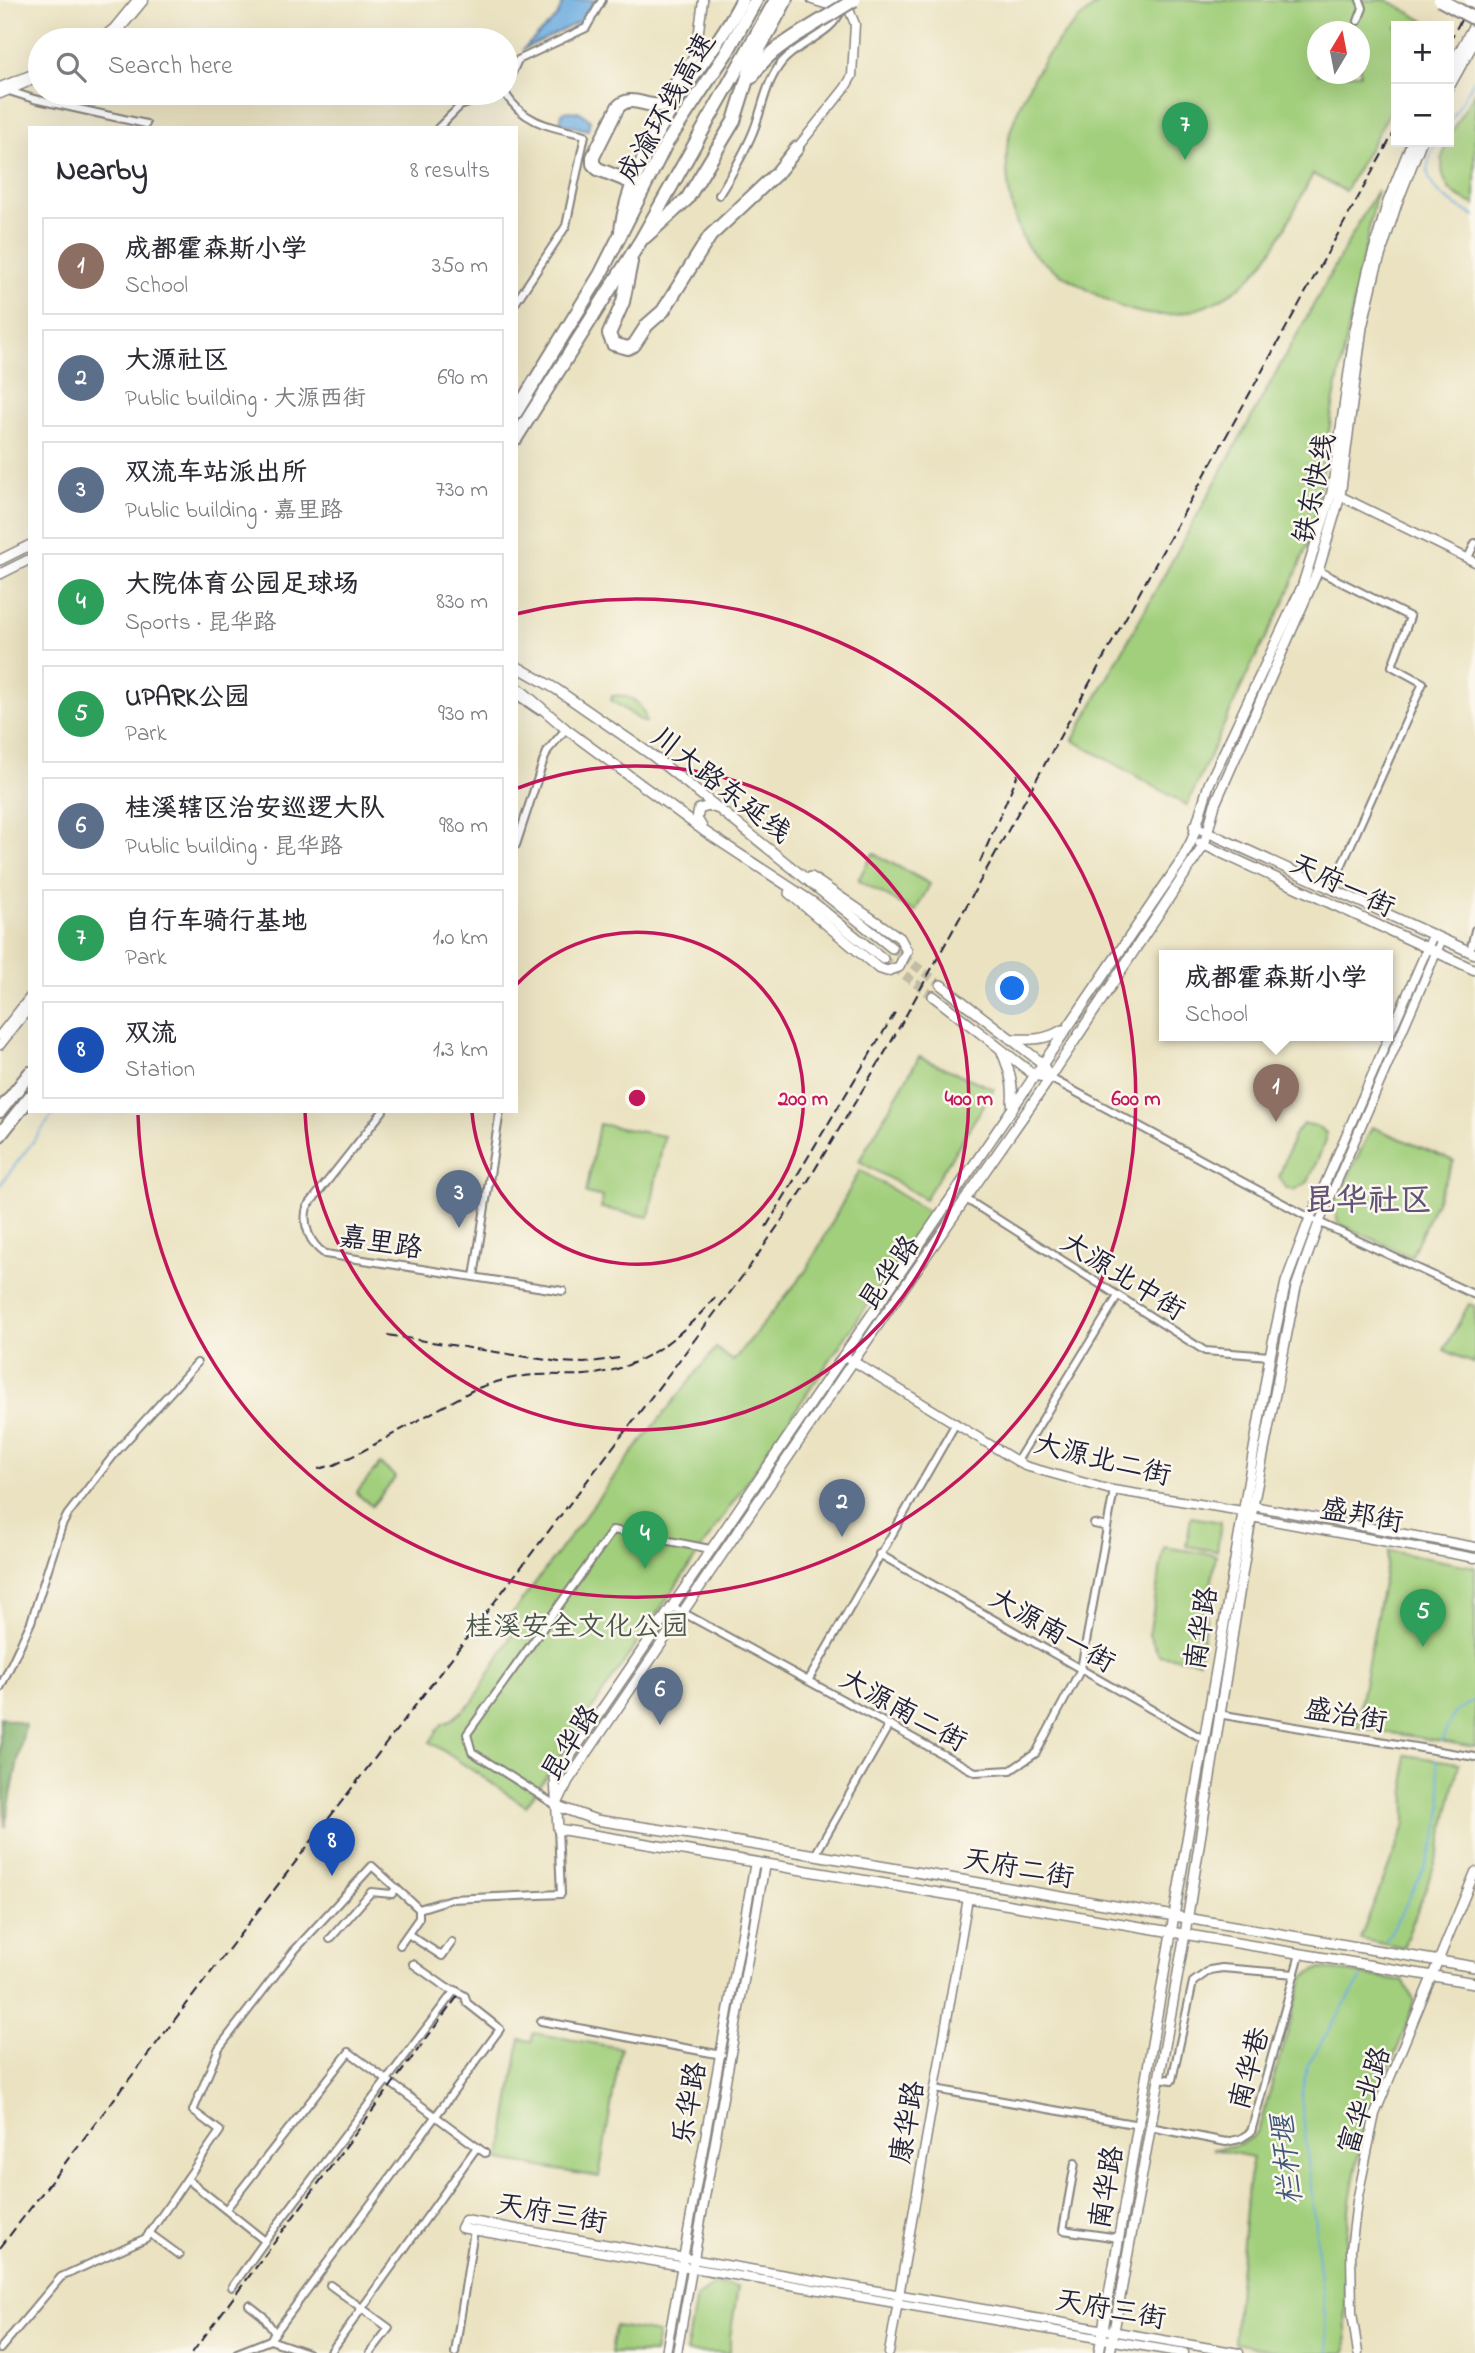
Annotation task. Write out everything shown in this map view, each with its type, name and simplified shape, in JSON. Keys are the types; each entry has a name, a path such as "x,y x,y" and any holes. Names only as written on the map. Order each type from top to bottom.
{"highway":[{"name":"成渝环线高速","path":"518,409 573,323 619,241 666,145 727,52 756,0"},
{"path":"518,435 641,240 776,0"},
{"path":"641,240 687,199 734,121 753,60 786,0"},
{"path":"742,96 763,61 802,32 854,0"},
{"path":"1440,0 1475,21"},
{"path":"619,241 624,204 651,146 741,3"},
{"path":"633,183 598,169 593,164 593,156 623,101 631,100 655,107 661,105 680,78"},
{"path":"632,254 622,302 609,334 613,344 628,348 634,345 647,325 663,311 710,236 777,173 797,148"},
{"path":"0,1111 28,1076"},
{"path":"0,1135 28,1100"}],"main road":[{"path":"1454,61 1475,21"},
{"path":"1451,84 1475,40"},
{"name":"铁东快线","path":"1336,494 1355,330 1368,271 1388,202 1410,147"},
{"name":"铁东快线","path":"1208,832 1223,786 1313,568 1336,494 1362,327 1393,214 1419,147"},
{"path":"0,560 28,546"},
{"path":"0,574 28,560"},
{"name":"铁东快线","path":"1194,826 1209,784 1313,568"},
{"name":"川大路东延线","path":"518,667 556,689 653,756 892,947"},
{"name":"川大路东延线","path":"518,688 566,729 704,831 814,903 883,959"},
{"path":"704,831 697,819 699,809 709,806 718,809"},
{"name":"天府一街","path":"1194,826 1472,953"},
{"name":"昆华路","path":"557,1806 555,1777 1180,863 1192,840 1194,826"},
{"name":"昆华路","path":"557,1806 568,1781 681,1613 1050,1078 1204,845 1208,832"},
{"name":"天府一街","path":"1192,840 1475,970"},
{"path":"764,871 878,968 894,969 903,962 907,951 900,937 775,854"},
{"path":"941,985 1042,1063 1050,1078"},
{"path":"933,996 1034,1075 1050,1078"},
{"path":"1010,1038 1030,1040 1050,1037 1065,1029"},
{"path":"1002,1051 1014,1093 1012,1107"},
{"name":"南华路","path":"1110,2353 1188,1919 1242,1511 1286,1282 1314,1220"},
{"name":"南华路","path":"1099,2353 1205,1740 1214,1713 1296,1287 1314,1220"},
{"path":"557,1806 558,1829"},
{"name":"天府二街","path":"557,1806 596,1820 1475,1967"},
{"name":"天府二街","path":"558,1829 1475,1983"}],"street":[{"path":"114,28 137,0"},
{"path":"121,28 144,0"},
{"path":"518,60 586,28 602,0"},
{"path":"680,78 696,53 703,0"},
{"path":"812,0 825,4 846,0"},
{"path":"797,148 852,76 855,24 846,0"},
{"path":"719,195 739,162 754,130 766,89 781,64 792,51 832,26 839,18 846,0"},
{"path":"1358,21 1363,8 1360,0"},
{"path":"2,90 28,77"},
{"path":"2,90 28,81"},
{"path":"2,90 28,97"},
{"path":"61,105 146,124"},
{"path":"440,126 463,105"},
{"path":"512,105 534,122 585,135 566,226 518,299"},
{"path":"1336,494 1471,560 1475,543"},
{"path":"1313,568 1410,617 1392,666 1423,682 1332,887"},
{"path":"518,696 566,729 548,750 543,761 518,839"},
{"path":"1472,953 1475,930"},
{"path":"1432,951 1433,935"},
{"path":"1393,1040 1432,951 1443,939"},
{"path":"0,1035 28,1000"},
{"path":"0,1045 28,1010"},
{"path":"1314,1220 1393,1041"},
{"path":"1050,1078 1314,1220 1475,1295"},
{"name":"嘉里路","path":"381,1113 309,1204 305,1215 309,1237 318,1250 325,1254 564,1291"},
{"path":"474,1277 499,1113"},
{"name":"大源北中街","path":"966,1199 1205,1351 1270,1356"},
{"path":"1017,1461 1118,1296"},
{"name":"大源北二街","path":"843,1354 1025,1465 1114,1490 1242,1511"},
{"path":"0,1688 31,1622 62,1525 68,1514 117,1451 197,1363"},
{"path":"808,1681 956,1423"},
{"name":"大源南二街","path":"671,1606 975,1772 1012,1770 1036,1753 1081,1669 1114,1490"},
{"path":"1242,1511 1253,1506"},
{"name":"盛邦街","path":"1253,1506 1475,1547"},
{"name":"盛邦街","path":"1242,1511 1251,1517 1475,1558"},
{"path":"1094,1524 1107,1527"},
{"path":"557,1806 472,1752 467,1734 613,1530 710,1549"},
{"name":"大源南一街","path":"879,1554 1205,1740"},
{"name":"盛治街","path":"1214,1713 1475,1757"},
{"path":"815,1855 889,1725"},
{"path":"419,1909 451,1899 561,1894 558,1829"},
{"name":"乐华路","path":"667,2353 687,2263 760,1863"},
{"path":"0,2349 61,2277 146,2238 220,2131 194,2111 219,2048 293,1952 372,1867 419,1909 419,1918 400,1945"},
{"name":"富华北路","path":"1358,2353 1351,2289 1351,2250 1357,2201 1375,2114 1475,1872"},
{"path":"330,1939 371,1892 392,1894 396,1888"},
{"name":"康华路","path":"889,2353 968,1898"},
{"path":"408,1934 442,1956 453,1942"},
{"name":"南华巷","path":"1150,2127 1226,2142 1240,2139 1251,2132 1300,1954"},
{"path":"237,2353 270,2340 500,2029 467,2003 465,1996 447,1988 413,1965"},
{"path":"1160,2078 1172,2080 1193,1982 1210,1970 1222,1968 1295,1974"},
{"path":"232,2287 455,1990"},
{"path":"541,2021 725,2055"},
{"path":"226,2209 349,2052 485,2153"},
{"path":"935,2089 1139,2125"},
{"path":"330,2353 477,2147"},
{"path":"1075,2163 1063,2230 1119,2238"},
{"path":"187,2179 265,2241"},
{"name":"天府三街","path":"687,2263 465,2220 461,2228 687,2263 1113,2336 1239,2353"},
{"path":"455,2353 474,2230"},
{"path":"149,2234 179,2255"},
{"name":"乐华路","path":"677,2353 687,2263"},
{"path":"330,2285 389,2328 370,2353"},
{"path":"249,2305 263,2316 275,2333"},
{"name":"天府三街","path":"1113,2336 1184,2353"},
{"path":"270,2340 308,2353"}],"green space":[{"path":"1103,0 1387,0 1424,21 1391,21 1391,110 1345,191 1313,174 1279,239 1253,275 1227,296 1212,303 1180,313 1163,315 1147,314 1117,305 1051,268 1027,246 1013,212 1008,186 1007,148 1015,117 1043,61 1076,22"},
{"path":"1475,92 1475,205 1451,191 1444,179 1443,153 1445,147 1454,147 1454,127"},
{"path":"1377,190 1334,400 1312,534 1285,601 1251,666 1187,805 1073,740"},
{"path":"612,696 625,696 635,701 646,722 611,700"},
{"path":"873,853 930,884 915,912 858,880"},
{"path":"919,1057 994,1089 925,1199 859,1161"},
{"path":"599,1124 664,1136 649,1217 601,1208 603,1197 586,1193"},
{"path":"1303,1124 1321,1129 1326,1133 1326,1140 1308,1182 1294,1190 1286,1188 1279,1177 1294,1135"},
{"path":"1372,1127 1454,1161 1411,1257 1338,1223 1334,1206"},
{"name":"桂溪安全文化公园","path":"860,1170 930,1213 526,1806 430,1742 442,1724 450,1721 472,1703 513,1633 503,1626 626,1461 716,1348 733,1361 806,1271"},
{"path":"1469,1304 1475,1306 1475,1364 1444,1350"},
{"path":"380,1464 396,1477 372,1506 356,1493"},
{"path":"1191,1517 1221,1522 1217,1551 1186,1546"},
{"path":"1164,1547 1216,1555 1199,1661 1159,1655 1149,1635"},
{"path":"1389,1551 1475,1567 1475,1747 1356,1727"},
{"path":"0,1717 25,1724 5,1827 3,1768 0,1766"},
{"path":"1405,1755 1459,1763 1439,1853 1403,1948 1360,1939 1406,1823"},
{"path":"1321,1968 1403,1981 1414,2000 1372,2110 1350,2199 1345,2257 1347,2348 1345,2353 1288,2353 1234,2343 1248,2185 1253,2157 1213,2149 1243,2142 1258,2131 1304,1977"},
{"path":"533,2033 621,2048 599,2177 500,2160 520,2039 532,2041"},
{"path":"715,2284 738,2287 730,2353 686,2353 696,2298"},
{"path":"615,2326 658,2333 654,2353 611,2353"}],"water":[{"path":"564,0 595,0 585,19 522,50 557,17"},
{"path":"580,112 590,120 588,130 560,123 562,113"}],"waterway":[{"name":"栏杆堰","path":"1454,115 1475,79"},
{"name":"栏杆堰","path":"1434,147 1428,168 1429,179 1434,188 1452,203 1475,216"},
{"path":"0,1185 54,1113"},
{"name":"栏杆堰","path":"1441,1741 1454,1714 1475,1699"},
{"name":"栏杆堰","path":"1386,1941 1435,1842 1442,1807 1436,1759"},
{"name":"栏杆堰","path":"1329,2353 1301,2097 1307,2066 1362,1977"}],"tunnel":[{"path":"892,948 941,985"},
{"path":"883,959 933,996"}],"railway":[{"path":"1454,33 1472,0"},
{"path":"0,2248 675,1366 802,1191 890,1044 1391,138"},
{"path":"980,862 1018,774"},
{"path":"766,1227 896,1011"},
{"path":"318,1469 359,1453 473,1390 489,1384 520,1377 585,1375 624,1367 657,1350 673,1338 715,1298"},
{"path":"387,1335 559,1362 584,1363 619,1358"},
{"path":"192,2353 458,1996"}],"place":[{"name":"自行车骑行基地","path":"1185,160"},
{"name":"成都霍森斯小学","path":"1276,1122"},
{"name":"双流车站派出所","path":"459,1228"},
{"name":"大源社区","path":"842,1537"},
{"name":"大院体育公园足球场","path":"645,1569"},
{"name":"UPARK公园","path":"1423,1647"},
{"name":"桂溪辖区治安巡逻大队","path":"660,1725"},
{"name":"双流","path":"332,1876"}],"district":[{"name":"昆华社区","path":"1368,1199"}]}
